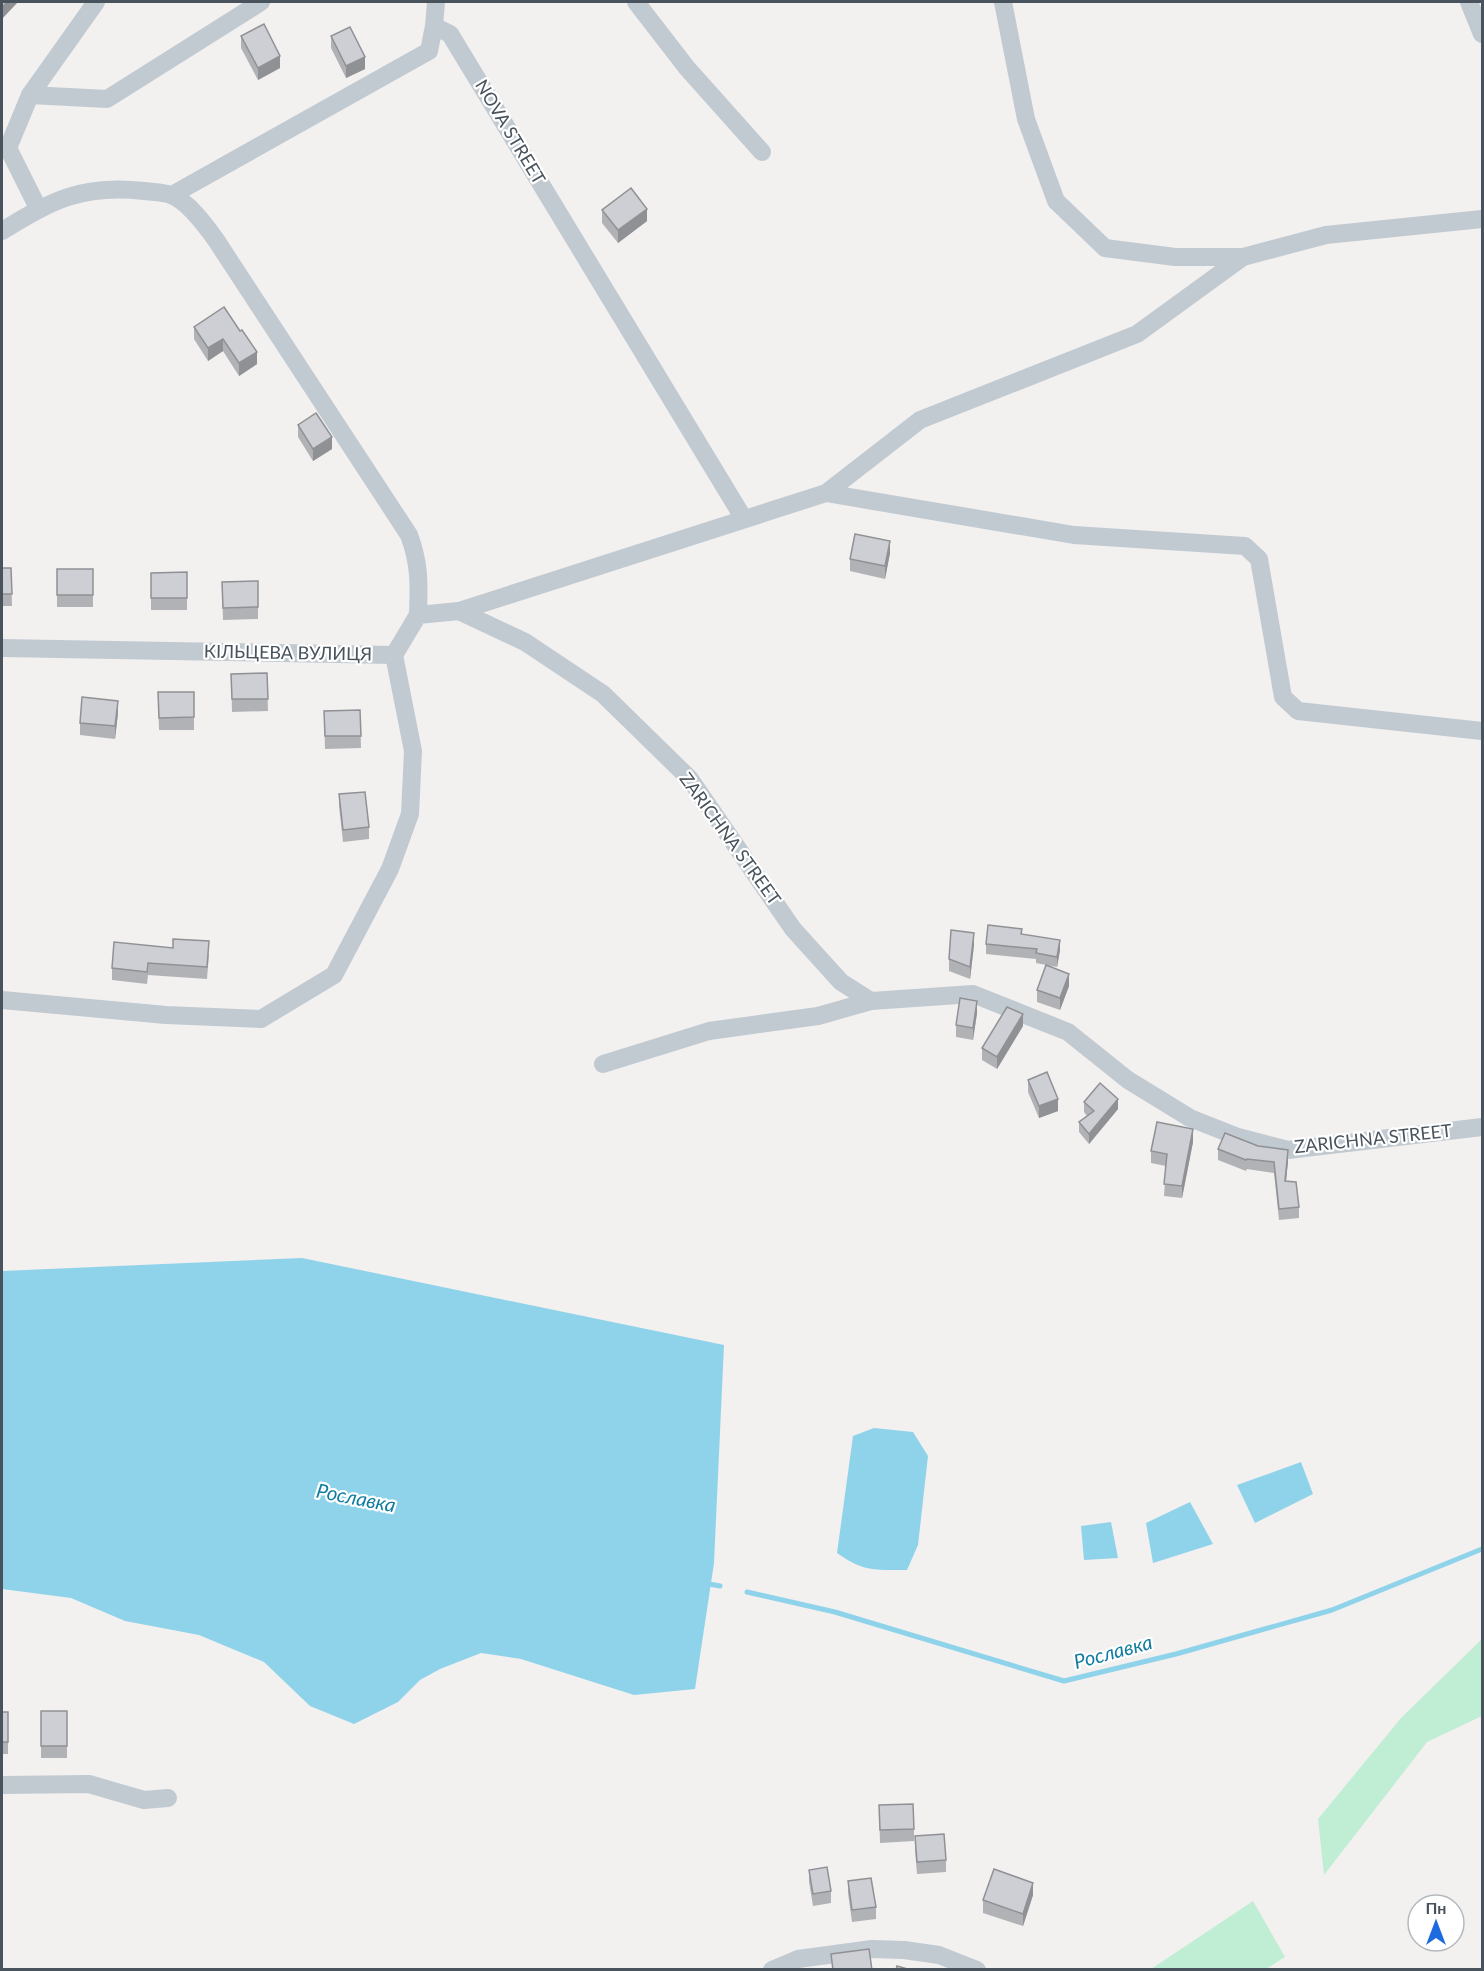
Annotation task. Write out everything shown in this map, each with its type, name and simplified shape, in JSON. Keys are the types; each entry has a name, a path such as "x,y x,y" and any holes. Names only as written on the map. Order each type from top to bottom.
{"street":[{"path":"38,208 5,142 30,95 96,2"},
{"path":"30,95 106,99 261,2"},
{"path":"172,195 429,51 436,2"},
{"path":"636,2 687,68 762,152"},
{"path":"1003,2 1026,119 1056,201 1105,248 1175,257 1243,257 1326,236 1482,219"},
{"path":"1469,2 1482,34"},
{"name":"NOVA STREET","path":"434,26 450,34 744,519"},
{"path":"2,231 38,208 65,196 89,190 130,189 172,195 196,213 409,535 416,554 419,573 418,615 394,656"},
{"path":"418,615 459,611 826,493 920,420 1137,334 1243,257"},
{"path":"826,493 1074,535 1245,546 1259,559 1283,697 1298,711 1482,731"},
{"name":"ZARICHNA STREET","path":"459,611 525,642 603,694 690,779 794,929 841,981 871,1001"},
{"name":"КІЛЬЦЕВА ВУЛИЦЯ","path":"2,648 394,656 413,751 410,814 390,869 334,975 261,1019 166,1015 2,1000"},
{"name":"ZARICHNA STREET","path":"603,1064 709,1031 818,1016 871,1001 973,994 1068,1032 1128,1080 1190,1118 1238,1137 1288,1150 1482,1128"},
{"path":"2,1785 89,1784 144,1800 168,1798"},
{"path":"772,1970 798,1959 872,1949 904,1950 939,1955 977,1970"}],"green space":[{"path":"1482,1639 1482,1716 1427,1742 1324,1875 1318,1819 1401,1718"},
{"path":"1253,1901 1285,1957 1266,1969 1151,1969"}],"water":[{"path":"302,1258 724,1345 714,1563 695,1689 634,1695 521,1659 481,1653 440,1669 420,1680 398,1702 354,1724 310,1706 264,1662 199,1635 125,1621 71,1598 2,1589 2,1271"},
{"path":"874,1428 913,1432 928,1456 918,1545 907,1570 870,1569 855,1564 837,1553 853,1436"},
{"path":"1301,1462 1313,1494 1255,1523 1237,1485"},
{"path":"1190,1502 1213,1544 1153,1563 1146,1523"},
{"path":"1111,1522 1118,1558 1084,1560 1081,1526"}],"building":[{"path":"264,24 280,56 258,68 241,36"},
{"path":"350,27 365,57 346,66 331,36"},
{"path":"631,188 647,209 618,230 602,210"},
{"path":"224,307 257,352 239,363 223,339 208,348 194,327"},
{"path":"316,413 332,437 313,449 298,425"},
{"path":"855,534 890,541 885,566 850,559"},
{"path":"2,568 11,568 12,594 2,594"},
{"path":"57,569 93,569 93,595 57,595"},
{"path":"187,572 187,598 151,598 151,573"},
{"path":"258,581 258,607 223,608 222,582"},
{"path":"267,673 268,699 232,699 231,674"},
{"path":"158,692 194,692 194,717 159,718"},
{"path":"82,697 118,701 115,726 80,723"},
{"path":"360,710 361,736 325,736 324,711"},
{"path":"365,792 369,827 343,830 339,794"},
{"path":"988,925 1022,929 1021,934 1060,940 1057,957 1036,953 1037,949 986,944"},
{"path":"951,930 974,933 970,967 949,959"},
{"path":"173,939 209,941 207,967 148,963 147,972 112,968 114,942 173,948"},
{"path":"1046,965 1069,974 1060,998 1037,990"},
{"path":"960,998 977,1001 973,1028 956,1025"},
{"path":"1007,1007 1023,1014 997,1057 982,1048"},
{"path":"1047,1072 1058,1099 1039,1106 1028,1080"},
{"path":"1100,1083 1118,1099 1089,1134 1079,1122 1094,1111 1084,1102"},
{"path":"1157,1122 1193,1129 1182,1186 1164,1184 1167,1154 1151,1151"},
{"path":"1225,1133 1258,1146 1288,1150 1285,1181 1296,1182 1299,1207 1279,1209 1274,1162 1246,1160 1218,1149"},
{"path":"41,1711 67,1711 67,1746 41,1746"},
{"path":"2,1712 8,1712 8,1742 2,1742"},
{"path":"913,1804 914,1829 880,1830 879,1805"},
{"path":"944,1834 946,1860 917,1862 915,1836"},
{"path":"827,1867 831,1891 813,1894 809,1870"},
{"path":"994,1869 1033,1883 1023,1914 983,1900"},
{"path":"871,1878 876,1907 852,1910 848,1881"},
{"path":"869,1949 872,1970 833,1970 831,1954"},
{"path":"897,1966 911,1970 896,1970"}],"waterway":[{"name":"Рославка","path":"747,1592 835,1612 1064,1681 1176,1654 1332,1610 1482,1549"},
{"path":"704,1583 720,1586"}]}
